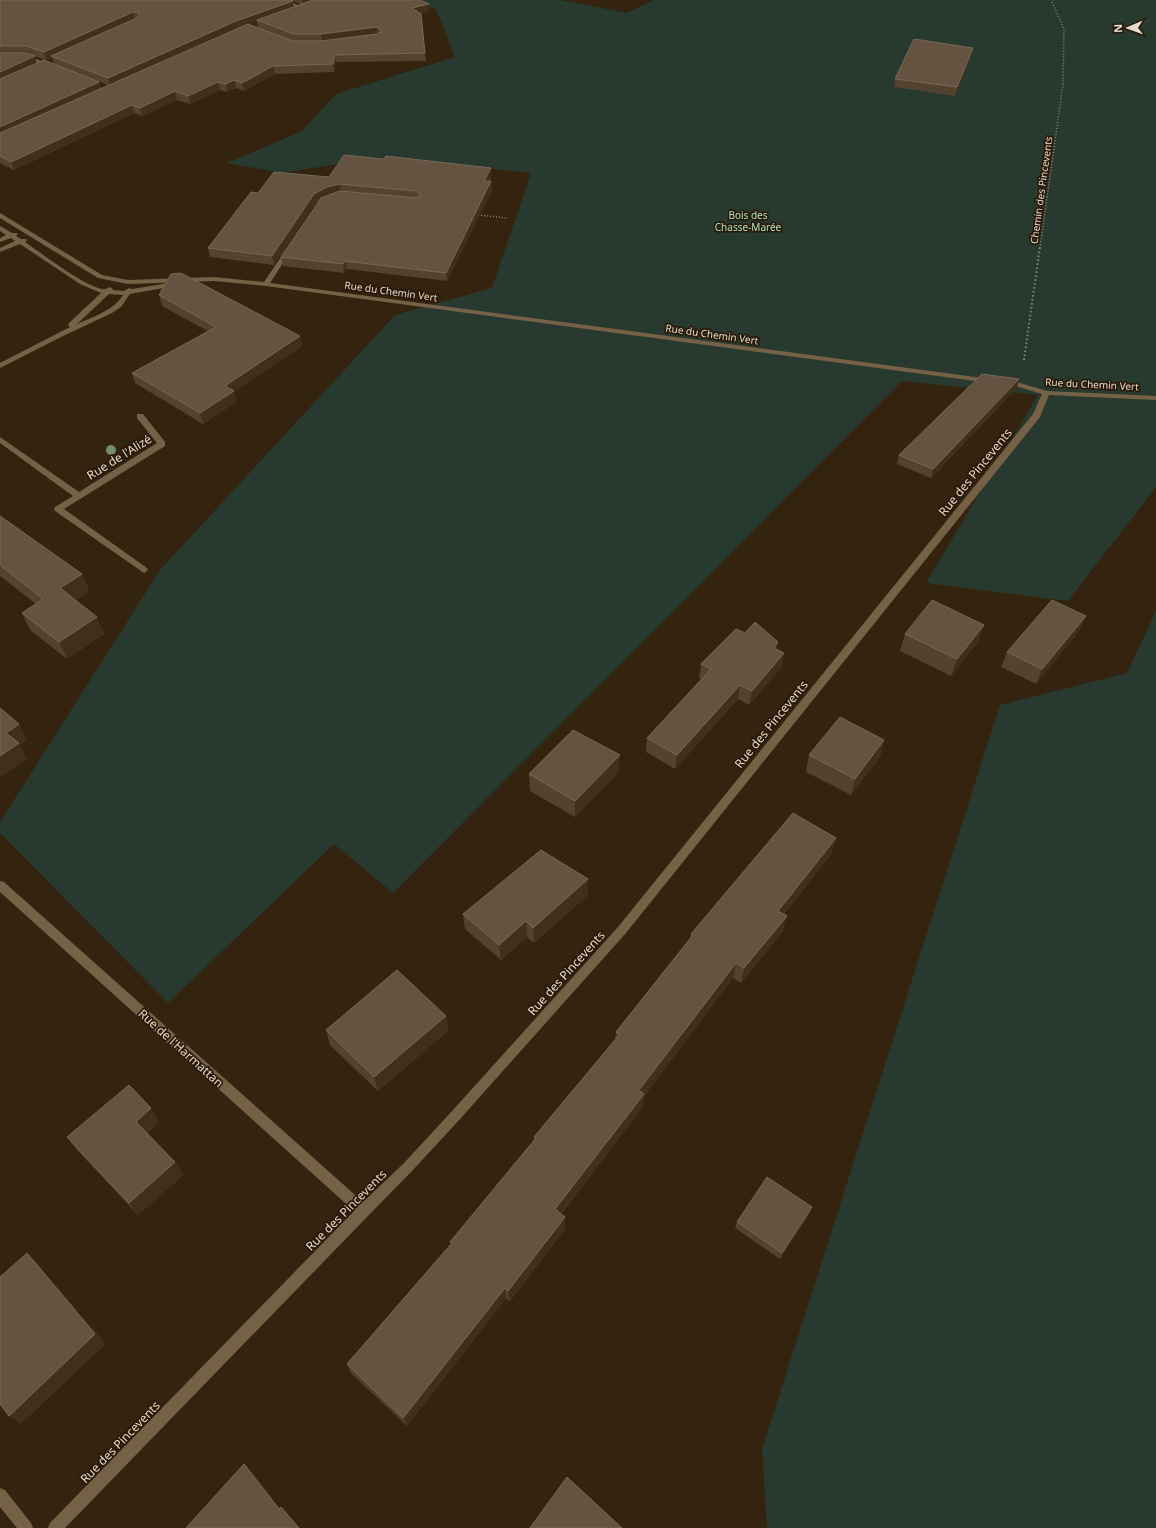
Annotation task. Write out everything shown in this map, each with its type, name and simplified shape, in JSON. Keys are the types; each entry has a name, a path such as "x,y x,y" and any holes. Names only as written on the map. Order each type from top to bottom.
{"street":[{"path":"283,0 303,9"},
{"path":"296,12 309,7"},
{"path":"0,57 28,57 59,70"},
{"path":"38,68 52,61"},
{"name":"Rue du Chemin Vert","path":"0,215 93,274 119,280 204,279 266,284 1020,385 1046,393 1156,398"},
{"name":"Rue du Chemin Vert","path":"0,228 82,283 106,292 128,293 204,279"},
{"path":"0,240 24,230"},
{"path":"0,250 32,235"},
{"path":"266,284 294,241"},
{"path":"61,334 80,319 119,280"},
{"path":"0,366 61,334 97,319 118,304 128,293 132,281"},
{"name":"Rue des Pincevents","path":"55,1528 363,1211 408,1167 622,930 1037,415 1046,393"},
{"name":"Rue de l'Alizé","path":"140,416 162,444 58,509 144,570"},
{"path":"0,439 79,496"},
{"name":"Rue de l'Harmattan","path":"0,885 363,1211"},
{"path":"0,1495 26,1528"}],"path":[{"name":"Chemin des Pincevents","path":"1020,385 1063,84 1064,29 1052,2 1053,0"},
{"path":"476,214 508,218"}],"green space":[{"name":"Bois des Chasse-Marée","path":"409,0 560,0 627,13 654,0 1156,0 1156,487 1068,601 926,583 1038,395 902,381 393,893 334,844 168,1003 0,833 0,822 160,570 395,315 492,288 531,173 379,157 283,173 227,163 302,131 336,94 455,57 436,9"},
{"path":"1156,611 1156,1528 767,1528 762,1449 1000,705 1127,673"}],"building":[{"path":"0,0 293,1 236,21 108,78 51,56 139,17 139,12 133,12 44,52 26,46 0,46"},
{"path":"313,0 420,0 429,4 412,8 421,14 425,53 335,55 333,64 273,66 242,83 234,80 226,84 218,82 188,96 175,91 140,108 132,105 11,162 0,156 0,133 248,24 293,41 321,41 377,34 382,31 377,27 321,34 294,34 257,20"},
{"path":"914,39 973,48 957,87 895,79"},
{"path":"0,53 24,53 35,56 0,72"},
{"path":"44,60 99,82 0,127 0,79"},
{"path":"344,155 384,159 386,156 491,168 484,181 491,181 446,273 345,261 343,264 281,257 321,198 340,191 416,198 421,195 416,191 340,184 327,187 314,194 272,256 208,248 251,192 258,193 274,172 329,177"},
{"path":"181,273 300,336 225,386 234,391 200,413 132,373 216,327 159,295 171,274"},
{"path":"982,374 1019,379 933,469 899,455"},
{"path":"0,516 82,574 60,588 97,617 59,642 22,613 43,599 0,565"},
{"path":"932,600 984,625 957,659 905,634"},
{"path":"1052,600 1086,616 1042,669 1007,652"},
{"path":"755,622 778,642 774,648 784,653 752,691 740,685 677,755 647,738 711,669 701,664 736,629 745,633"},
{"path":"0,708 19,724 6,733 19,743 0,756"},
{"path":"840,717 884,740 855,779 809,755"},
{"path":"573,730 620,755 575,801 529,774"},
{"path":"793,813 836,838 778,911 787,916 744,968 736,963 639,1090 644,1094 555,1209 565,1217 508,1291 505,1288 403,1418 347,1364 452,1243 450,1242 536,1138 534,1137 620,1034 616,1032 693,935 691,934"},
{"path":"541,850 588,879 533,928 526,921 499,945 463,914"},
{"path":"397,970 446,1016 374,1077 326,1030"},
{"path":"129,1085 151,1108 136,1122 175,1162 129,1203 67,1137"},
{"path":"767,1177 812,1207 782,1253 737,1222"},
{"path":"27,1253 95,1334 9,1416 0,1404 0,1277"},
{"path":"244,1464 279,1509 281,1507 299,1528 186,1528"},
{"path":"567,1477 622,1528 530,1528"}]}
